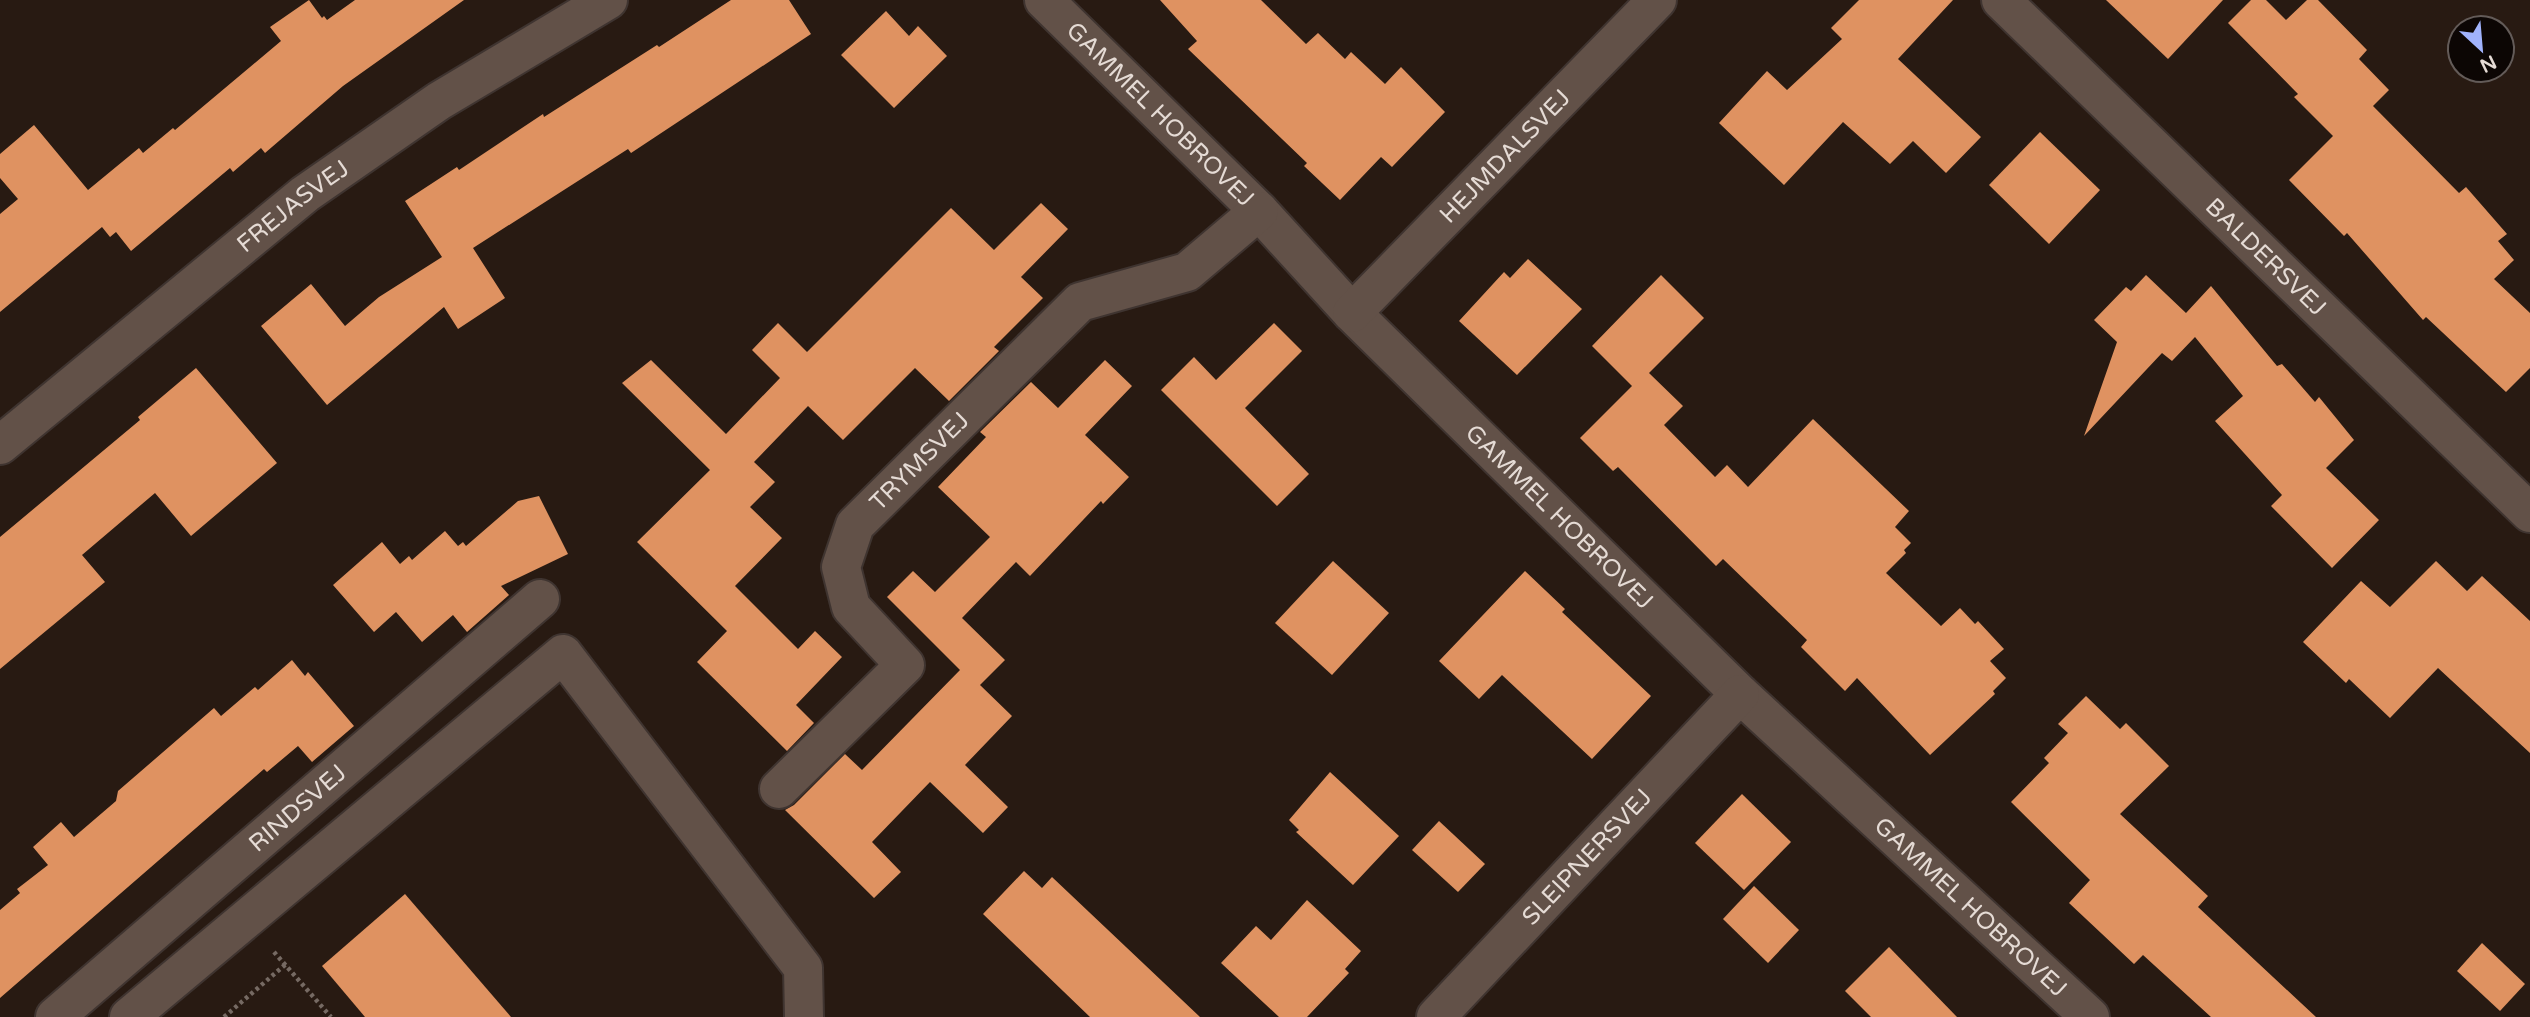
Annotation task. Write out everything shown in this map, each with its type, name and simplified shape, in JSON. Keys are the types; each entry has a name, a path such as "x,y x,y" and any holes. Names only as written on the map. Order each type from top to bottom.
{"street":[{"name":"FREJASVEJ","path":"0,445 305,194 439,101 608,0"},
{"name":"GAMMEL HOBROVEJ","path":"1044,0 1259,211 1352,313 1740,694 2090,1017"},
{"name":"HEJMDALSVEJ","path":"1352,313 1657,0"},
{"name":"BALDERSVEJ","path":"2001,0 2530,513"},
{"name":"TRYMSVEJ","path":"779,789 905,665 851,607 841,567 855,526 1080,302 1187,272 1259,211"},
{"name":"RINDSVEJ","path":"55,1017 540,599"},
{"path":"130,1017 563,654 803,968 804,1017"},
{"name":"SLEIPNERSVEJ","path":"1436,1017 1740,694"}],"path":[{"path":"245,920 331,1017"},
{"path":"224,1017 286,964"}],"building":[{"path":"309,0 322,18 324,16 327,20 355,0 464,0 343,86 265,153 261,148 233,172 230,168 131,251 116,232 110,237 102,227 0,312 0,214 18,199 0,178 0,154 34,125 88,190 139,148 143,153 173,128 175,130 281,41 270,27"},
{"path":"731,0 789,0 811,34 631,153 628,149 473,248 505,298 458,329 444,307 327,405 261,326 311,284 345,326 379,297 442,257 405,201 457,167 459,170 543,114 544,117 657,45 659,47"},
{"path":"1160,0 1261,0 1306,44 1318,33 1345,59 1351,52 1385,84 1401,67 1445,112 1392,167 1381,157 1340,200 1304,166 1307,163 1188,49 1197,41"},
{"path":"1859,0 1953,0 1898,59 1981,137 1946,173 1913,141 1890,164 1843,122 1784,185 1719,123 1767,71 1787,90 1842,39 1831,28"},
{"path":"2106,0 2223,0 2168,59"},
{"path":"2251,0 2266,0 2286,20 2307,0 2318,0 2367,50 2359,59 2389,90 2373,106 2459,193 2466,187 2507,234 2498,241 2514,260 2494,279 2530,313 2530,368 2506,392 2426,317 2423,320 2347,233 2344,236 2289,180 2333,136 2294,97 2298,94 2228,23"},
{"path":"886,11 909,36 918,26 947,56 894,108 841,55"},
{"path":"2040,132 2100,190 2049,244 1989,185"},
{"path":"1041,203 1068,229 1021,277 1043,298 994,347 999,351 949,401 915,368 843,440 808,406 754,462 775,482 750,507 782,538 735,586 798,649 815,631 842,657 796,705 814,723 787,751 697,662 727,631 637,542 710,470 622,383 651,360 726,434 780,378 752,350 778,323 807,352 951,208 994,250"},
{"path":"1528,259 1582,309 1517,375 1459,321 1504,272 1510,278"},
{"path":"1661,275 1704,318 1649,373 1683,406 1664,425 1715,477 1727,465 1748,487 1813,419 1909,511 1895,527 1911,543 1904,550 1906,553 1886,573 1941,626 1960,608 1975,624 1978,621 2004,649 1990,661 2006,678 1993,691 1995,694 1930,755 1857,678 1845,691 1801,647 1807,640 1723,559 1716,566 1618,467 1613,471 1580,438 1632,386 1592,346"},
{"path":"2146,275 2186,313 2211,286 2277,366 2282,364 2315,402 2319,397 2354,440 2326,468 2379,520 2332,568 2271,506 2282,495 2215,421 2243,396 2195,337 2172,361 2162,353 2084,436 2117,342 2094,320 2126,287 2131,291"},
{"path":"1274,323 1302,351 1245,408 1309,474 1277,506 1161,390 1194,357 1216,380"},
{"path":"1105,360 1132,386 1085,435 1129,477 1103,504 1101,501 1030,576 1016,562 962,618 1005,660 980,685 1012,716 965,765 1008,807 983,833 930,782 872,842 901,872 874,898 785,810 794,805 845,754 862,770 960,670 887,597 913,571 935,592 990,537 938,487 986,437 980,432 1031,382 1058,408"},
{"path":"196,368 277,463 191,536 155,493 82,555 105,582 0,669 0,537 140,420 138,417"},
{"path":"539,496 568,554 501,586 509,595 467,632 453,615 422,642 396,612 374,632 333,585 382,542 400,564 409,556 412,560 445,531 458,546 463,542 466,546 518,501"},
{"path":"1333,561 1389,613 1332,675 1275,623"},
{"path":"2436,561 2467,591 2482,576 2530,621 2530,753 2438,668 2390,718 2349,679 2346,683 2303,642 2361,581 2390,607"},
{"path":"1525,571 1565,609 1562,612 1651,696 1592,759 1502,675 1479,699 1439,661"},
{"path":"292,660 305,676 308,672 354,726 312,762 298,746 267,772 264,769 0,998 0,910 20,893 17,889 48,865 33,847 61,822 74,837 116,801 118,791 214,708 221,716 255,687 258,690"},
{"path":"2086,696 2120,729 2126,723 2169,766 2120,814 2208,896 2198,907 2316,1017 2211,1017 2143,955 2134,964 2069,903 2090,880 2011,802 2049,763 2044,758 2068,733 2058,724"},
{"path":"1330,772 1399,836 1353,885 1296,832 1299,830 1289,820"},
{"path":"1742,794 1791,842 1744,890 1695,843"},
{"path":"1439,821 1485,864 1458,892 1412,850"},
{"path":"1024,871 1042,888 1052,877 1200,1017 1090,1017 983,914"},
{"path":"1754,886 1799,930 1768,963 1723,919"},
{"path":"405,894 511,1017 365,1017 322,966"},
{"path":"1307,900 1361,951 1345,969 1349,973 1307,1017 1279,1017 1221,963 1256,926 1271,940"},
{"path":"2482,943 2525,984 2500,1011 2457,971"},
{"path":"1889,947 1957,1017 1871,1017 1845,991"}]}
